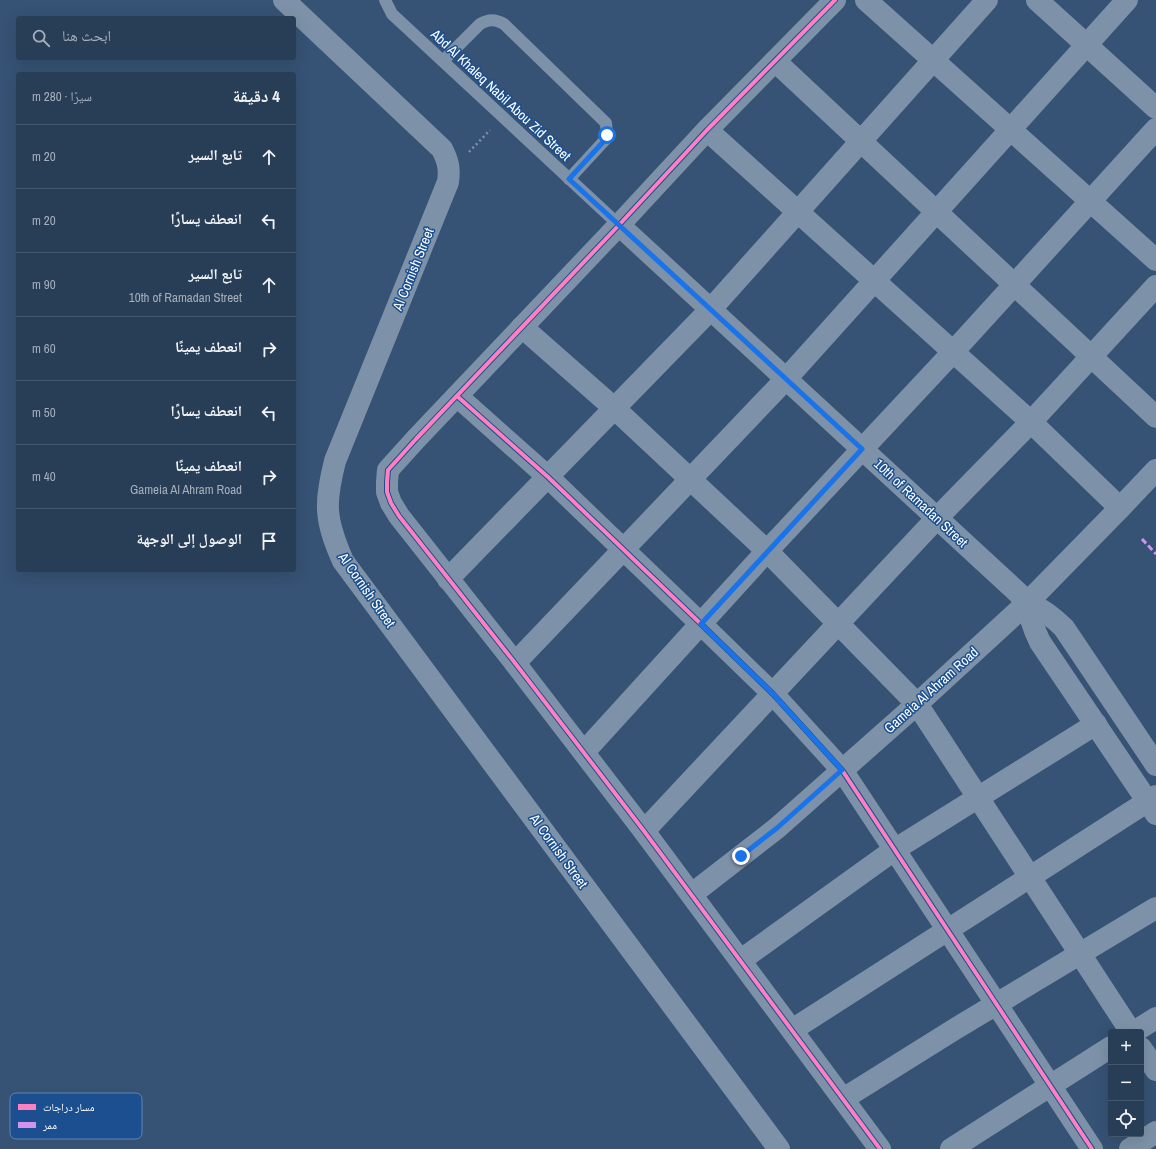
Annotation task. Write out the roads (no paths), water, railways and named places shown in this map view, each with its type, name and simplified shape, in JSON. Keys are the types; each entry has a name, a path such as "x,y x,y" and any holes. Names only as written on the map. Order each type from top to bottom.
{"street":[{"name":"Al Cornish Street","path":"284,0 442,149 449,167 448,182 335,461 329,489 328,510 333,537 343,561 779,1149"},
{"path":"835,0 707,130 388,470 387,492 391,503 399,516 644,830 880,1149"},
{"path":"866,0 1156,260"},
{"path":"448,579 711,309 987,0"},
{"path":"1037,0 1156,108"},
{"path":"515,663 786,379 1127,0"},
{"path":"775,61 1156,417"},
{"path":"584,752 767,551 953,352 1156,129"},
{"path":"707,130 1031,422 1120,508"},
{"name":"10th of Ramadan Street","path":"619,225 1028,602 1041,608 1054,617 1064,628 1156,765"},
{"path":"644,830 938,518 1031,422 1156,286"},
{"path":"522,327 614,408 767,551 917,704 1129,1029"},
{"path":"457,396 548,477 701,624 773,694 842,770 1092,1149"},
{"name":"Gameia Al Ahram Road","path":"692,894 777,828 917,704 1028,602 1156,470"},
{"path":"792,1030 1030,877 1153,804 1040,642 1033,629 1029,616 1028,602"},
{"path":"741,960 894,850 1096,724"},
{"path":"843,1099 1156,908"},
{"path":"1139,1029 1156,1018"},
{"path":"951,1149 1108,1049"},
{"path":"1144,1052 1156,1070"},
{"path":"1130,1149 1156,1132"}],"lane":[{"name":"Abd Al Khaleq Nabil Abou Zid Street","path":"385,0 392,14 619,225"},
{"path":"443,61 480,24 493,20 504,24 606,123 607,135 605,140 569,179"}]}
